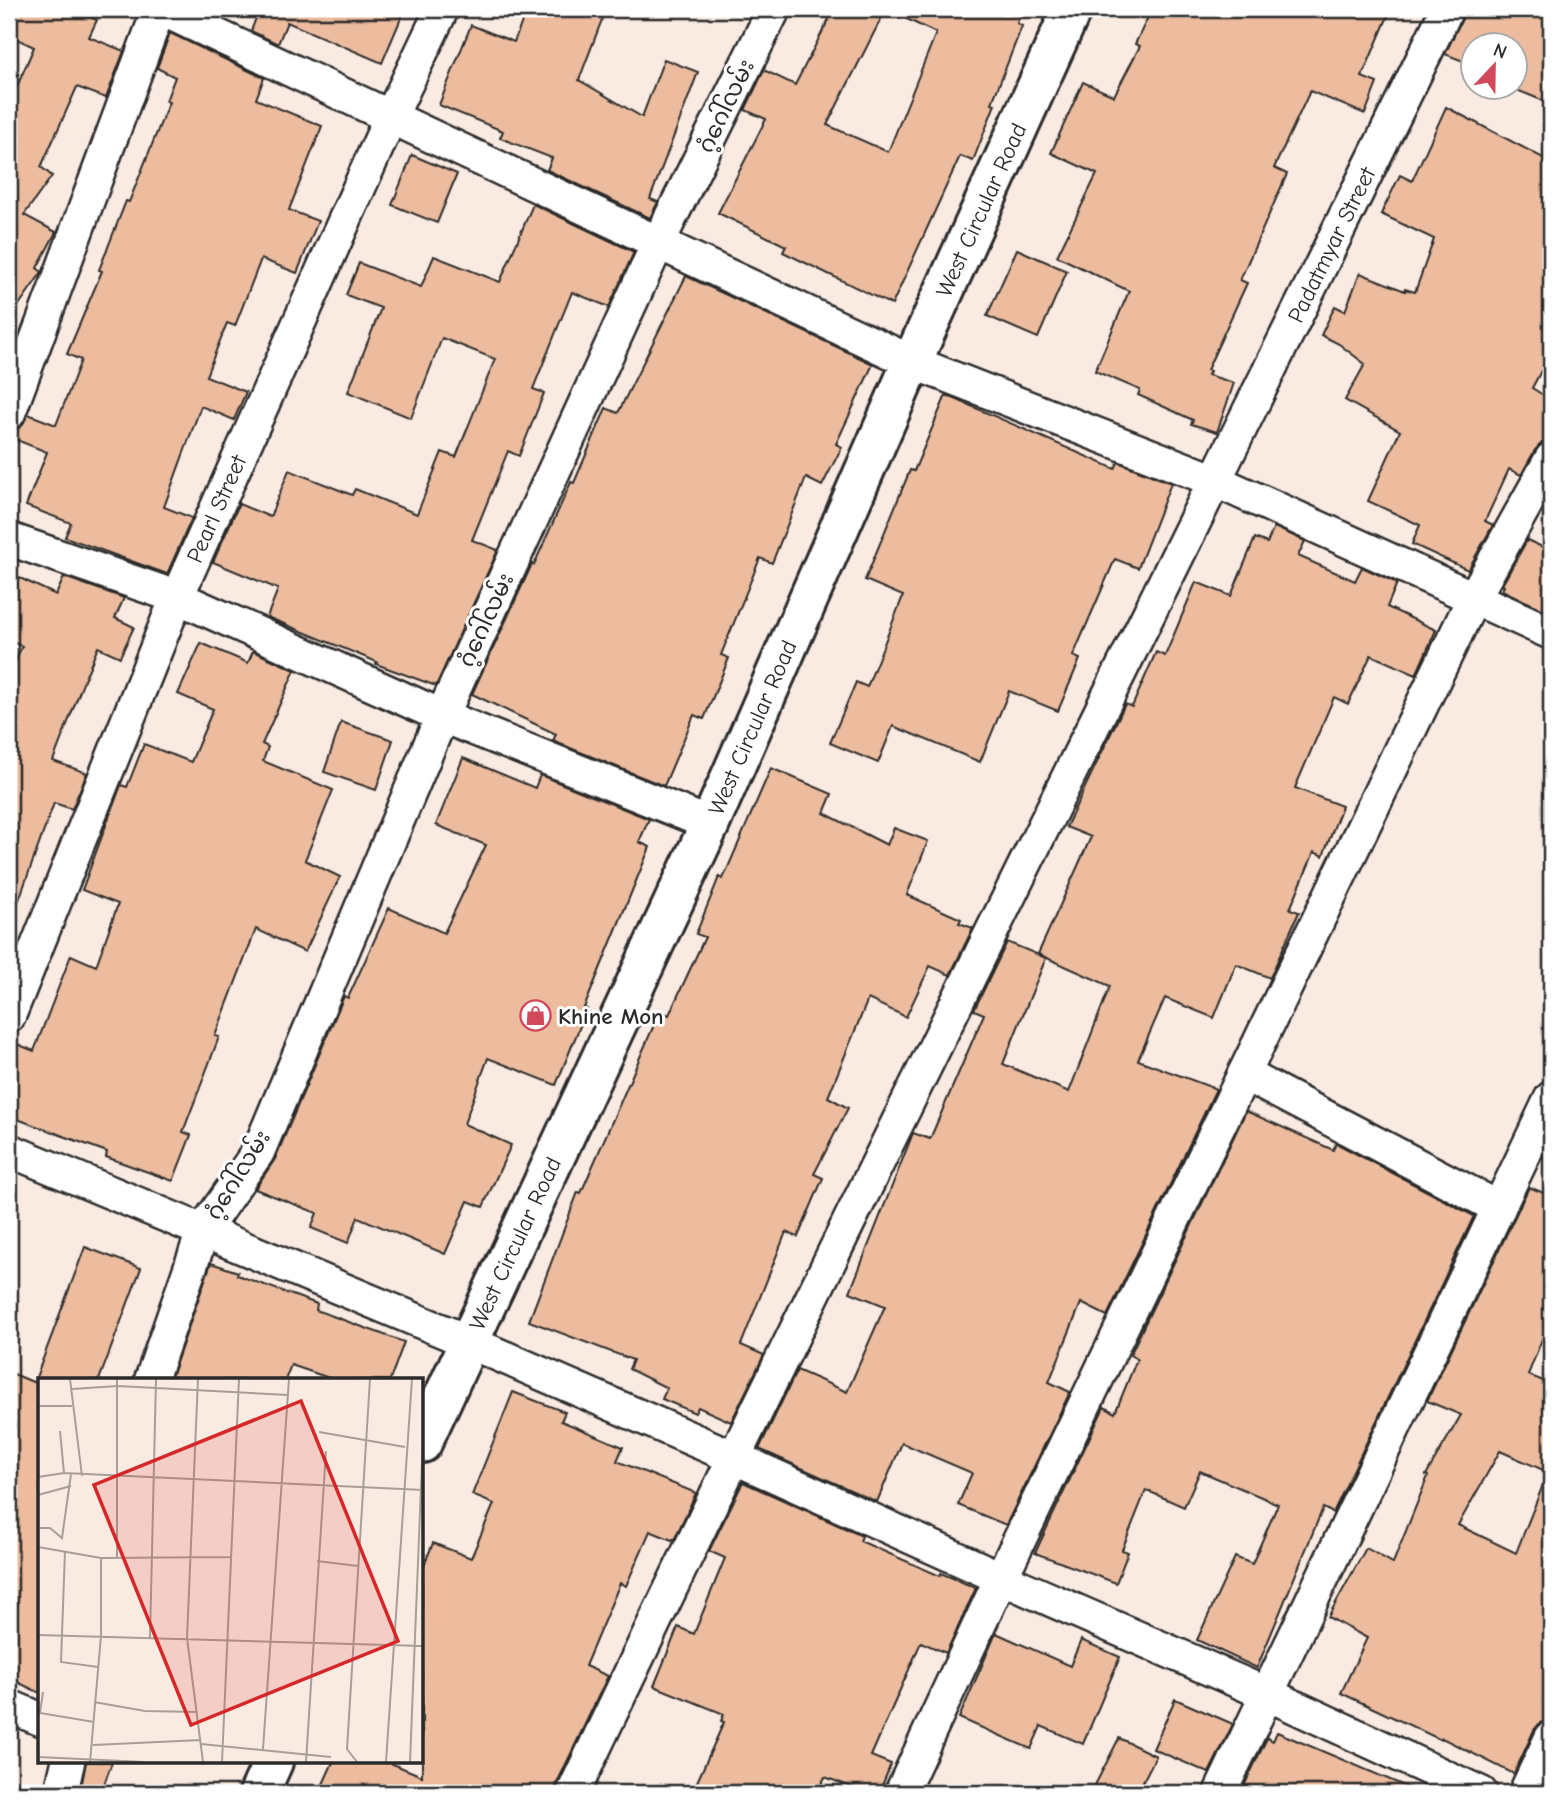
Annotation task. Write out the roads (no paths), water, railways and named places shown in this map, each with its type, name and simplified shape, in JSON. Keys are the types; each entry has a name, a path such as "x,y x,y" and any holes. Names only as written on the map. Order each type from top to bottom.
{"street":[{"path":"9,413 160,9 912,362 1216,481 1551,633"},
{"name":"Pearl Street","path":"9,1016 177,597 391,116 442,9"},
{"name":"ဂံ့ဂေါ်လမ်း","path":"152,1378 203,1231 258,1152 442,716 659,243 774,9"},
{"name":"West Circular Road","path":"424,1439 710,824 912,362 1072,9"},
{"name":"Padatmyar Street","path":"573,1793 733,1457 1447,9"},
{"path":"901,1793 1001,1578 1473,599 1551,459"},
{"path":"9,539 177,597 442,716 710,824"},
{"path":"1244,1074 1499,1208"},
{"path":"1220,1793 1551,1098"},
{"path":"9,1150 469,1342 733,1457 1267,1694 1481,1793"},
{"path":"9,1706 38,1718"},
{"path":"1525,1793 1551,1738"},
{"path":"61,1793 68,1764"},
{"path":"258,1793 272,1764"}],"place":[{"name":"Khine Mon","path":"535,1016"}]}
